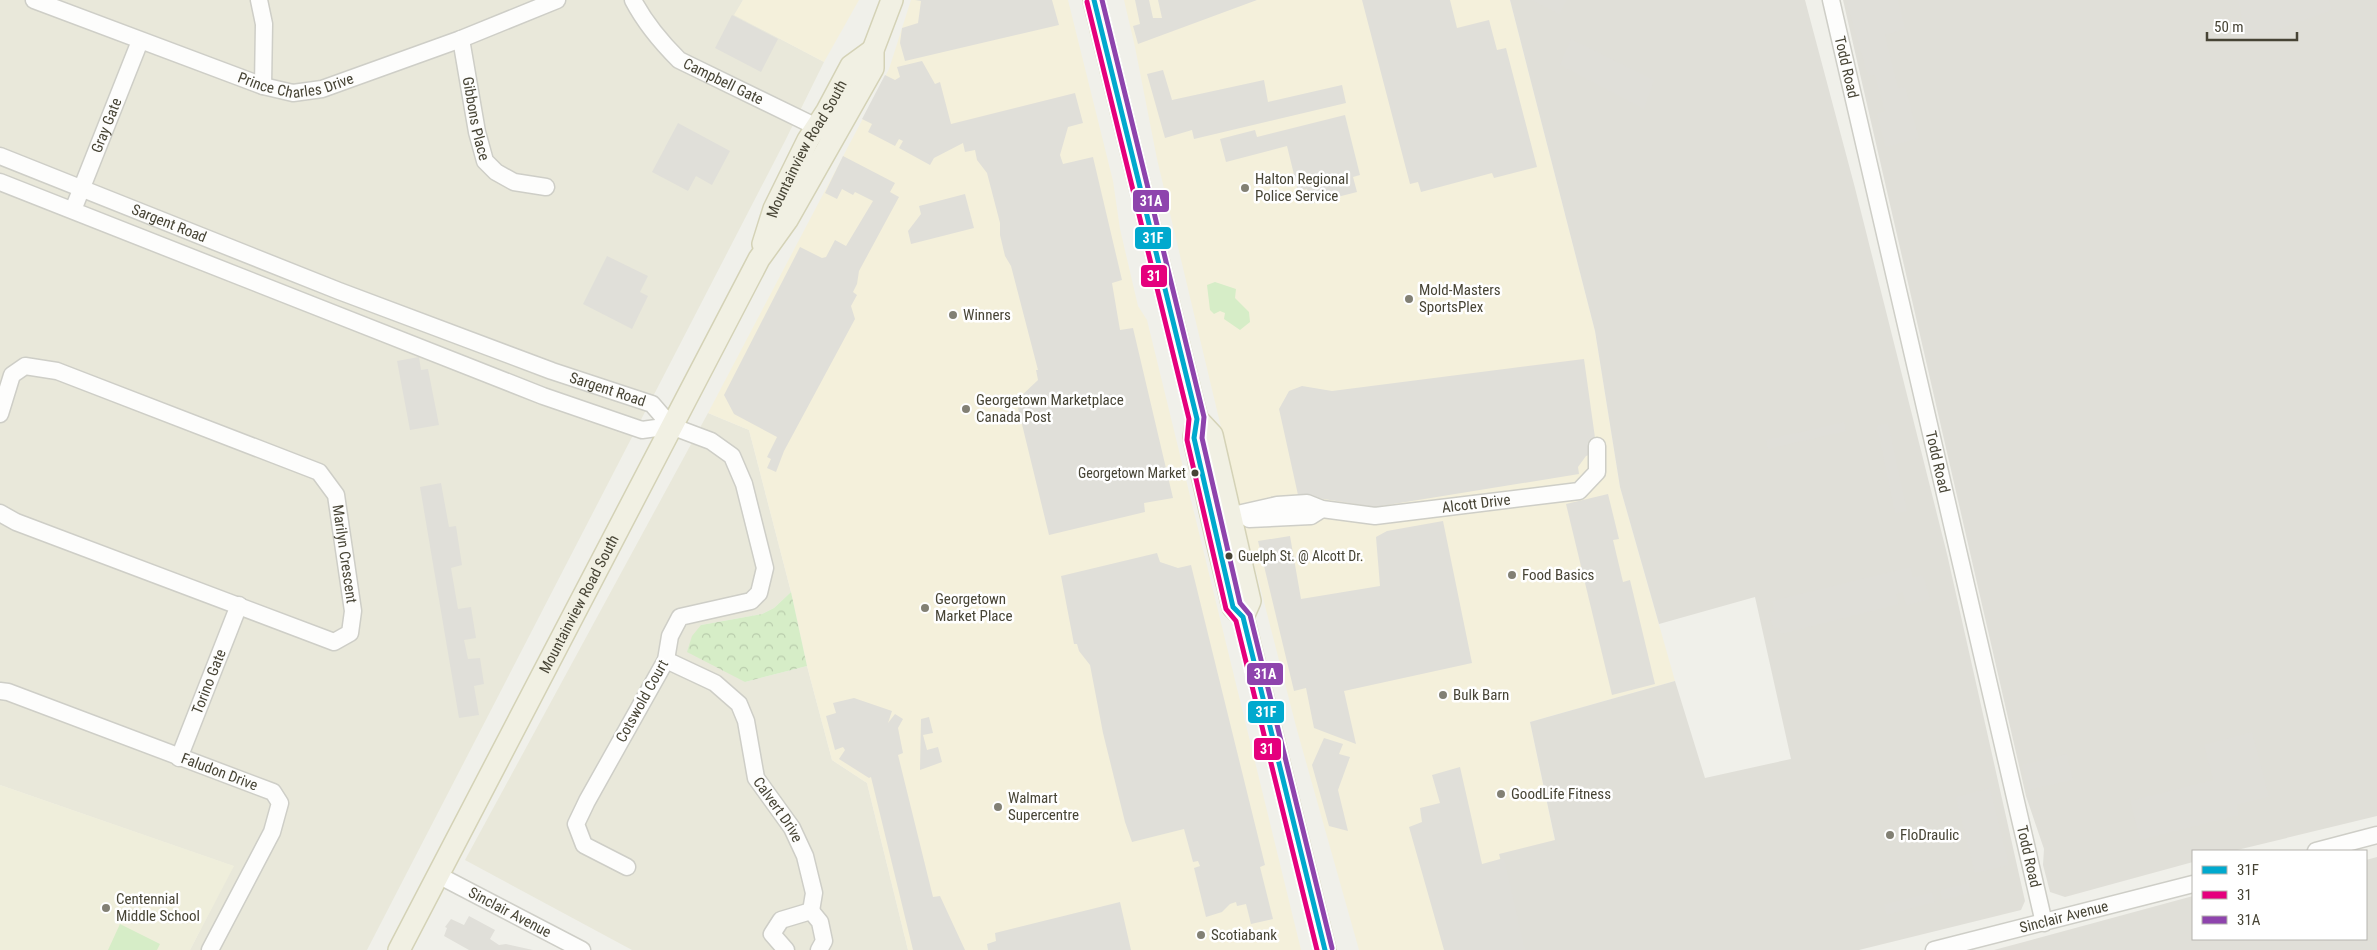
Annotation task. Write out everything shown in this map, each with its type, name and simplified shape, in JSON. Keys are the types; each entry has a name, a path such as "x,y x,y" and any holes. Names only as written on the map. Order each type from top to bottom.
{"main road":[{"name":"Mountainview Road South","path":"399,950 759,259 774,209 826,131 851,66 873,50 892,0"},
{"path":"1094,0 1198,419 1212,435 1222,517 1250,601 1243,616 1325,950"}],"street":[{"name":"Prince Charles Drive","path":"34,0 263,86 293,93 322,89 461,39 557,0"},
{"path":"259,0 264,24 263,86"},
{"name":"Campbell Gate","path":"634,0 642,17 660,41 679,60 826,131"},
{"name":"Todd Road","path":"1831,0 2044,923"},
{"name":"Gibbons Place","path":"461,39 477,132 485,161 496,172 514,182 546,187"},
{"name":"Gray Gate","path":"73,210 140,41"},
{"name":"Sargent Road","path":"0,156 339,291 552,371 652,404 671,426"},
{"name":"Sargent Road","path":"0,182 543,396 642,430 671,426"},
{"path":"333,314 339,291"},
{"name":"Marilyn Crescent","path":"0,414 12,375 24,366 56,371 319,472 336,495 353,611 350,633 334,642 16,522 0,513"},
{"name":"Sargent Road","path":"543,396 552,371"},
{"name":"Cotswold Court","path":"627,867 584,845 576,824 586,800 666,660 670,636 680,617 751,602 759,593 765,568 744,484 732,456 710,441 671,426"},
{"name":"Alcott Drive","path":"1222,517 1277,505 1307,504 1322,509 1375,516 1579,491 1597,472 1597,446"},
{"name":"Torino Gate","path":"179,758 239,605"},
{"name":"Calvert Drive","path":"666,660 715,683 739,704 746,721 756,778 792,828 805,856 814,893 811,911"},
{"name":"Faludon Drive","path":"0,691 8,692 273,792 280,803 272,832 210,950"},
{"path":"2320,850 2377,835"},
{"name":"Sinclair Avenue","path":"438,875 582,950"},
{"name":"Sinclair Avenue","path":"1934,950 2192,884"},
{"path":"786,950 772,934 781,920 811,911 820,922 824,941 819,950"}],"shaded area":[{"path":"0,0 743,0 735,15 824,62 367,950 190,950 233,866 0,785"},
{"path":"743,0 859,0 824,62 734,15"},
{"path":"911,0 1068,0 1113,181 1120,229 1138,306 1147,320 1301,950 908,950 867,783 832,760 749,430 708,413 889,69"},
{"path":"915,0 1052,0 1059,25 905,61 900,43 902,28 918,23 921,1"},
{"path":"1124,0 1510,0 1595,331 1620,487 1675,681 1530,722 1555,841 1524,950 1359,950 1297,730 1247,536 1157,159"},
{"path":"1135,0 1149,0 1153,18 1162,18 1158,0 1257,0 1138,44 1133,26 1140,24"},
{"path":"1362,0 1450,0 1457,28 1489,20 1497,50 1506,48 1537,167 1494,178 1492,173 1421,192 1418,182 1410,184"},
{"path":"1510,0 1805,0 1855,188 1947,554 2025,901 2021,910 1859,950 1524,950 1499,854 1555,840 1530,722 1675,681 1705,778 1791,759 1755,597 1659,624 1620,487 1595,331"},
{"path":"1532,0 1566,0 1559,14"},
{"path":"1843,0 2377,0 2377,816 2237,850 2192,850 2192,862 2065,897 2050,892 2043,865 2044,849 2026,796"},
{"path":"1846,0 1898,0 1905,29 1885,35 1898,88 1905,87 1919,138 1886,147 1877,114 1885,111 1875,75 1868,76"},
{"path":"2238,0 2329,0 2332,10 2247,41"},
{"path":"732,15 778,39 761,72 715,48"},
{"path":"1571,39 1654,80 1644,109 1560,65"},
{"path":"922,61 935,84 940,82 951,124 1075,93 1083,123 1068,127 1060,155 1063,164 1093,157 1122,280 1112,283 1120,330 1133,328 1173,498 1144,503 1145,512 1049,535 1018,408 1022,407 1020,397 1038,380 1036,370 1038,370 1011,266 1005,256 1000,235 1000,223 987,173 977,160 975,150 965,152 963,143 934,158 930,165 899,148 903,141 899,139 895,146 868,132 872,124 862,119 885,75 895,80 900,77 897,67"},
{"path":"1163,70 1172,100 1264,80 1268,102 1342,85 1346,103 1194,139 1192,130 1165,138 1147,74"},
{"path":"1345,115 1360,175 1353,177 1357,192 1310,204 1307,189 1298,191 1287,146 1226,162 1220,139 1255,130 1257,137"},
{"path":"678,123 730,151 712,185 696,176 688,191 652,172"},
{"path":"843,156 895,183 890,192 899,197 859,271 857,284 853,292 857,295 851,306 855,319 784,451 776,472 767,468 771,459 767,457 777,437 734,414 724,395 800,247 822,258 826,257 835,240 846,246 873,201 855,192 853,195 842,189 837,199 825,193"},
{"path":"965,194 974,228 911,244 908,231 921,214 919,206"},
{"path":"607,256 648,276 640,292 648,296 632,329 583,304"},
{"path":"419,357 421,370 428,369 439,425 410,430 397,361"},
{"path":"1584,359 1597,452 1586,456 1578,467 1579,474 1375,507 1298,495 1279,409 1289,391 1302,386 1332,391"},
{"path":"708,413 749,430 791,592 774,608 762,614 701,625 745,682 807,666 832,760 867,783 908,950 632,950 465,860"},
{"path":"1844,422 1846,431 1768,449 1766,440"},
{"path":"1888,423 1907,511 1895,513 1877,426"},
{"path":"441,483 449,527 456,526 462,565 451,568 458,609 471,607 476,638 464,640 468,659 480,658 484,684 474,686 479,715 459,718 420,487"},
{"path":"1608,494 1619,539 1613,540 1623,582 1630,580 1655,684 1612,695 1566,504"},
{"path":"1443,521 1472,663 1344,691 1356,744 1314,728 1306,688 1294,691 1258,541 1290,536 1301,599 1380,586 1376,537 1387,531"},
{"path":"1157,553 1160,562 1178,568 1191,565 1265,865 1260,867 1273,919 1251,924 1246,904 1237,906 1236,902 1230,904 1222,912 1206,917 1194,868 1200,866 1198,861 1193,862 1184,829 1132,842 1125,822 1103,733 1090,665 1079,651 1077,644 1074,644 1061,576"},
{"path":"1911,567 1913,577 1923,575 1930,599 1906,605 1902,592 1896,594 1899,604 1781,634 1779,627 1773,628 1769,613 1775,612 1772,601"},
{"path":"854,698 892,711 888,723 895,714 903,719 898,728 903,753 898,755 933,897 940,896 965,950 913,950 871,777 869,778 839,759 845,750 843,747 835,750 826,716 836,713 833,703"},
{"path":"929,717 933,733 923,735 927,750 938,747 942,762 920,770 921,719"},
{"path":"2252,732 2269,797 2237,805 2239,815 2140,840 2130,801 2213,780 2204,745"},
{"path":"1324,738 1343,744 1339,754 1350,757 1338,790 1348,831 1329,826 1312,765"},
{"path":"2067,754 2073,780 2028,790 2022,765"},
{"path":"1460,767 1482,864 1504,858 1525,950 1444,950 1409,827 1422,822 1420,808 1440,803 1432,775"},
{"name":"Centennial Middle School","path":"0,785 234,866 190,950 0,950"},
{"path":"1990,788 2009,865 1975,873 1956,797"},
{"path":"2377,857 2377,950 1994,950 2192,896 2192,940 2367,940 2367,860"},
{"path":"1969,883 1971,893 1942,900 1940,890"},
{"path":"1932,892 1935,902 1887,915 1884,904"},
{"path":"1120,902 1131,950 988,950 987,944 996,941 995,933"},
{"path":"469,916 495,930 490,939 499,945 506,944 533,950 469,950 444,936 447,928 445,927 451,919 464,925"}],"green space":[{"path":"1215,282 1236,289 1235,298 1249,312 1250,322 1240,330 1224,319 1225,313 1220,311 1214,314 1210,310 1207,285"},
{"path":"791,592 807,666 745,682 687,652 692,636 701,625 762,614 774,608"},
{"path":"120,924 160,944 157,950 108,950"}],"transit line":[{"name":"31F","path":"1094,0 1197,419 1194,438 1233,607 1243,617 1325,950"},
{"name":"31A","path":"1102,0 1204,417 1202,438 1240,603 1250,615 1332,948"},
{"name":"31","path":"1087,2 1189,419 1187,440 1226,609 1236,621 1317,950"}],"place":[{"name":"Halton Regional Police Service","path":"1245,188"},
{"name":"Mold-Masters SportsPlex","path":"1409,299"},
{"name":"Winners","path":"953,315"},
{"name":"Georgetown Marketplace Canada Post","path":"966,409"},
{"name":"Georgetown Market","path":"1195,473"},
{"name":"Guelph St. @ Alcott Dr.","path":"1229,556"},
{"name":"Food Basics","path":"1512,575"},
{"name":"Georgetown Market Place","path":"925,608"},
{"name":"Bulk Barn","path":"1443,695"},
{"name":"GoodLife Fitness","path":"1501,794"},
{"name":"Walmart Supercentre","path":"998,807"},
{"name":"FloDraulic","path":"1890,835"},
{"name":"Centennial Middle School","path":"106,908"},
{"name":"Scotiabank","path":"1201,935"}]}
